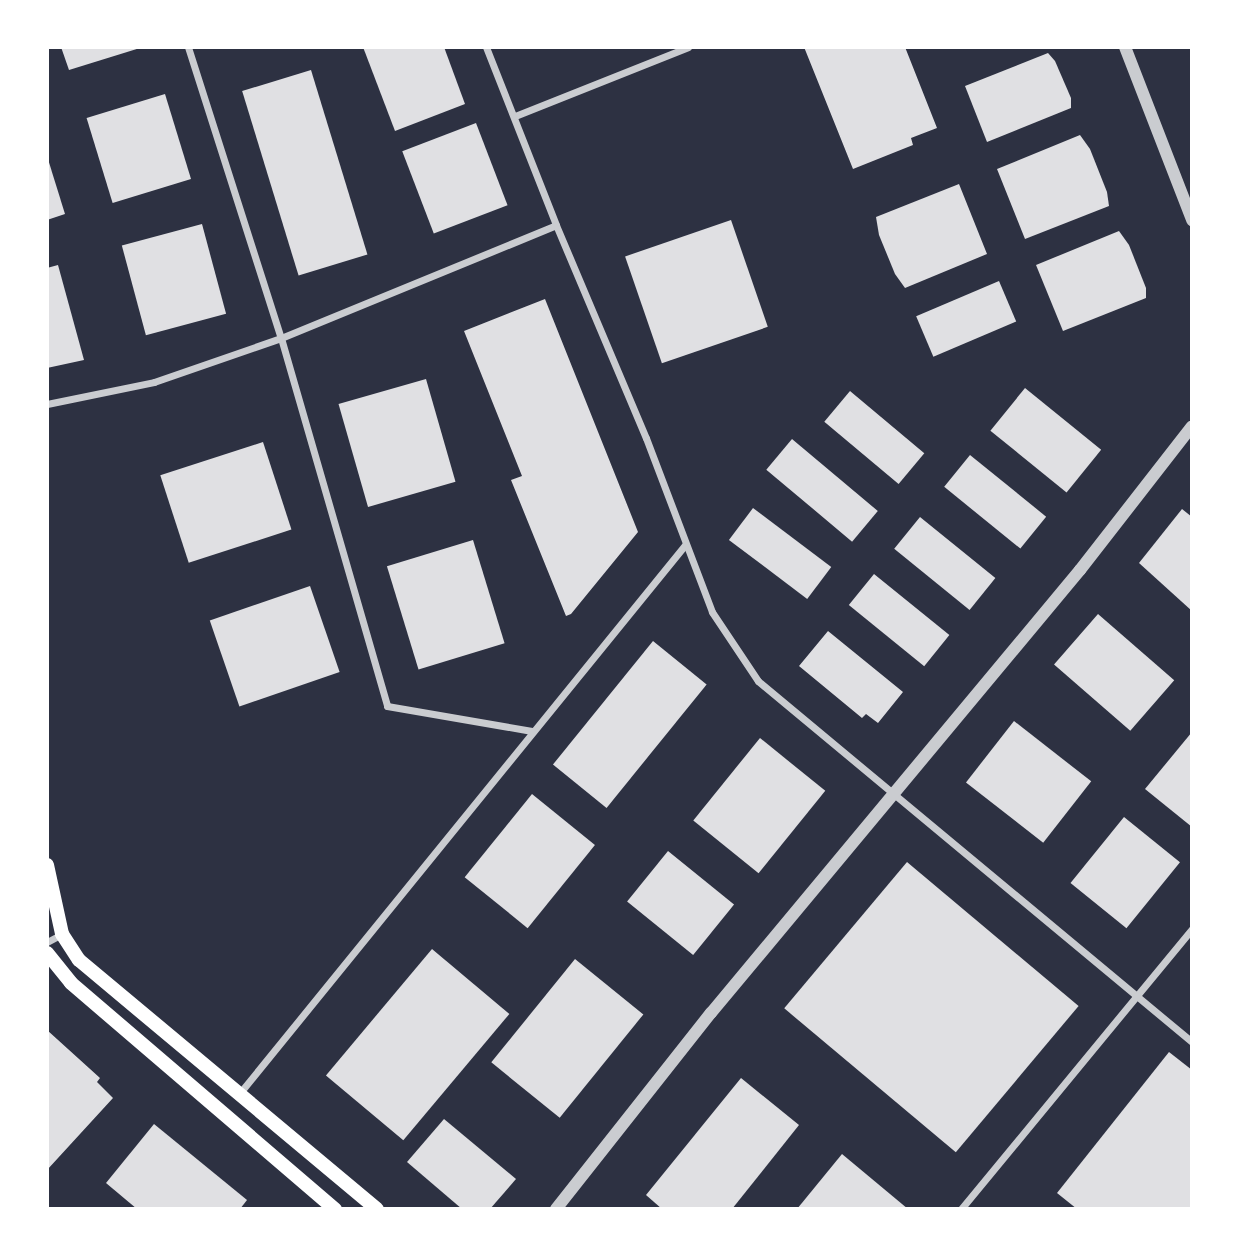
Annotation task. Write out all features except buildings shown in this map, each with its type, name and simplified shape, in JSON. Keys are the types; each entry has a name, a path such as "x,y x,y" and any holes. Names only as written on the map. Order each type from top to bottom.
{"main road":[{"path":"47,865 62,934 79,960 377,1209"},
{"path":"47,953 71,983 335,1209"}],"street":[{"path":"188,47 281,338 387,706 532,731"},
{"path":"486,47 556,225 646,438 712,612 758,681 1134,997 1192,1042"},
{"path":"515,116 688,47"},
{"path":"1125,47 1192,220"},
{"path":"47,404 154,382 281,338 556,225"},
{"path":"556,1209 711,1013 1080,570 1192,426"},
{"path":"238,1094 685,545"},
{"path":"961,1209 1192,929"},
{"path":"47,942 62,934"}]}
